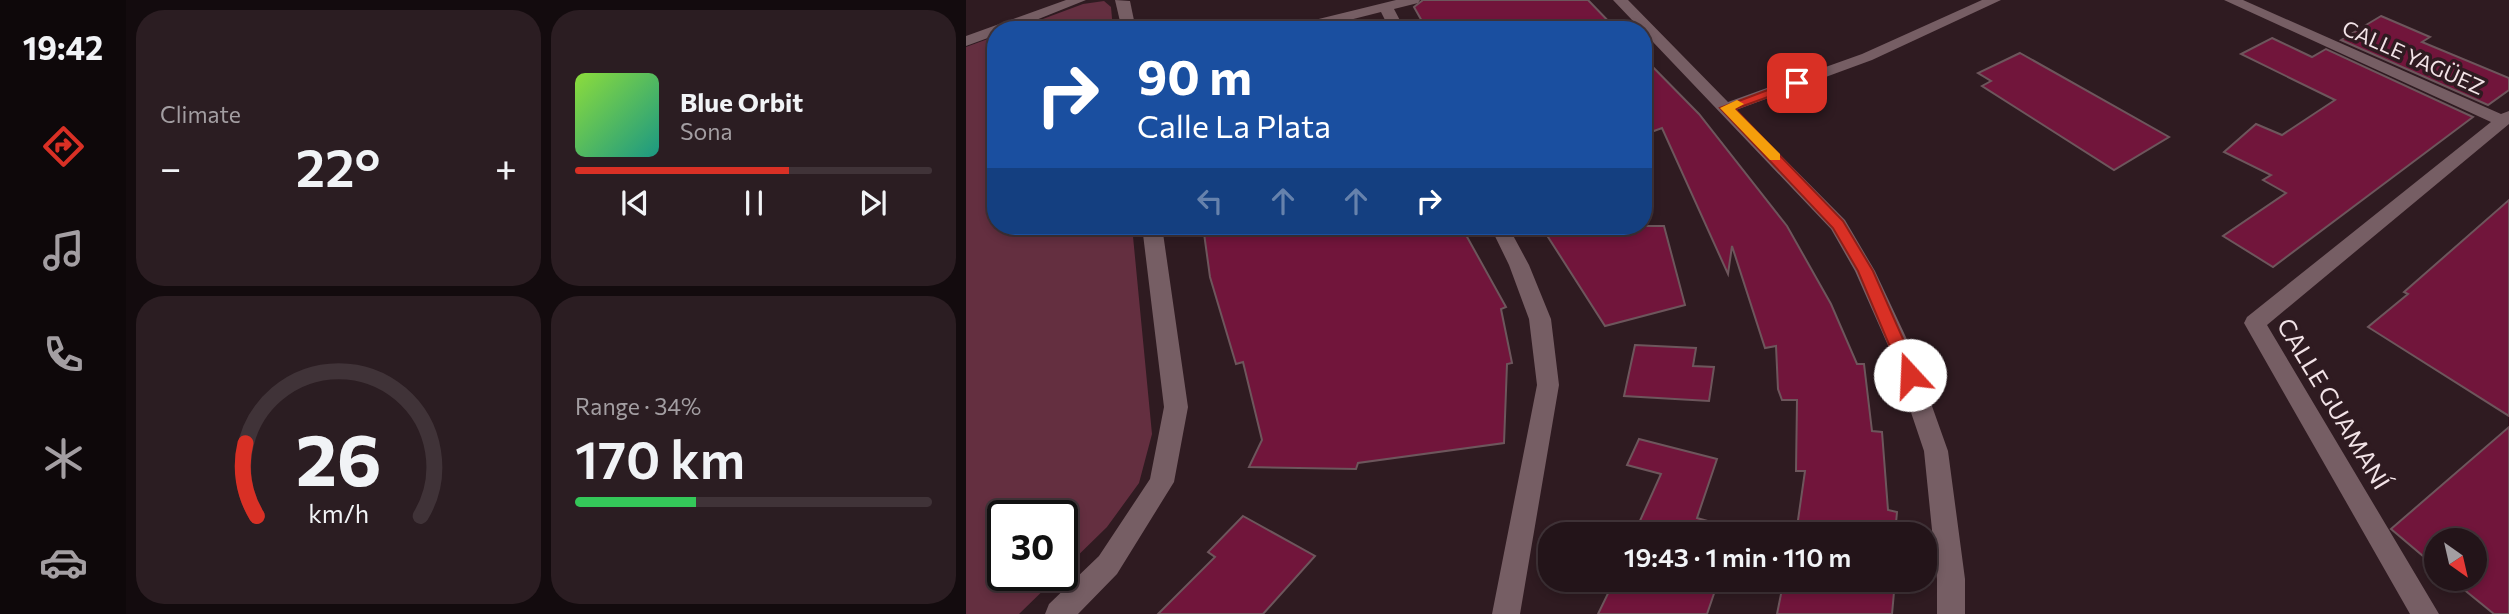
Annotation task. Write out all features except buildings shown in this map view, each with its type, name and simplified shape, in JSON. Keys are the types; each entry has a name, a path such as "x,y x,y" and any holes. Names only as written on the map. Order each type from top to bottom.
{"street":[{"path":"1021,21 1079,0"},
{"path":"1122,0 1128,21"},
{"path":"1329,21 1413,0"},
{"path":"1620,0 1641,21"},
{"path":"1726,108 1867,57 1994,0"},
{"name":"CALLE YAGÜEZ","path":"2231,0 2506,118"},
{"path":"1387,7 1394,21"},
{"path":"966,41 987,33"},
{"path":"1652,33 1838,225 1865,271 1901,350 1936,451 1951,579 1951,614"},
{"name":"CALLE GUAMANÍ","path":"2425,614 2255,323 2506,118"},
{"path":"1059,614 1108,565 1162,482 1176,407 1153,235"},
{"path":"1504,235 1519,265 1540,319 1548,385 1506,614"}],"shaded area":[{"path":"1104,1 1111,7 1112,21 1037,21 1083,4"},
{"path":"987,39 987,235 1133,235 1152,434 1139,483 1107,527 1078,555 1078,500 987,500 987,591 1043,591 1019,614 966,614 966,47"}],"slow traffic":[{"path":"1737,104 1726,108 1775,157"}],"route":[{"path":"1797,83 1726,108 1838,225 1865,271 1910,375"}]}
